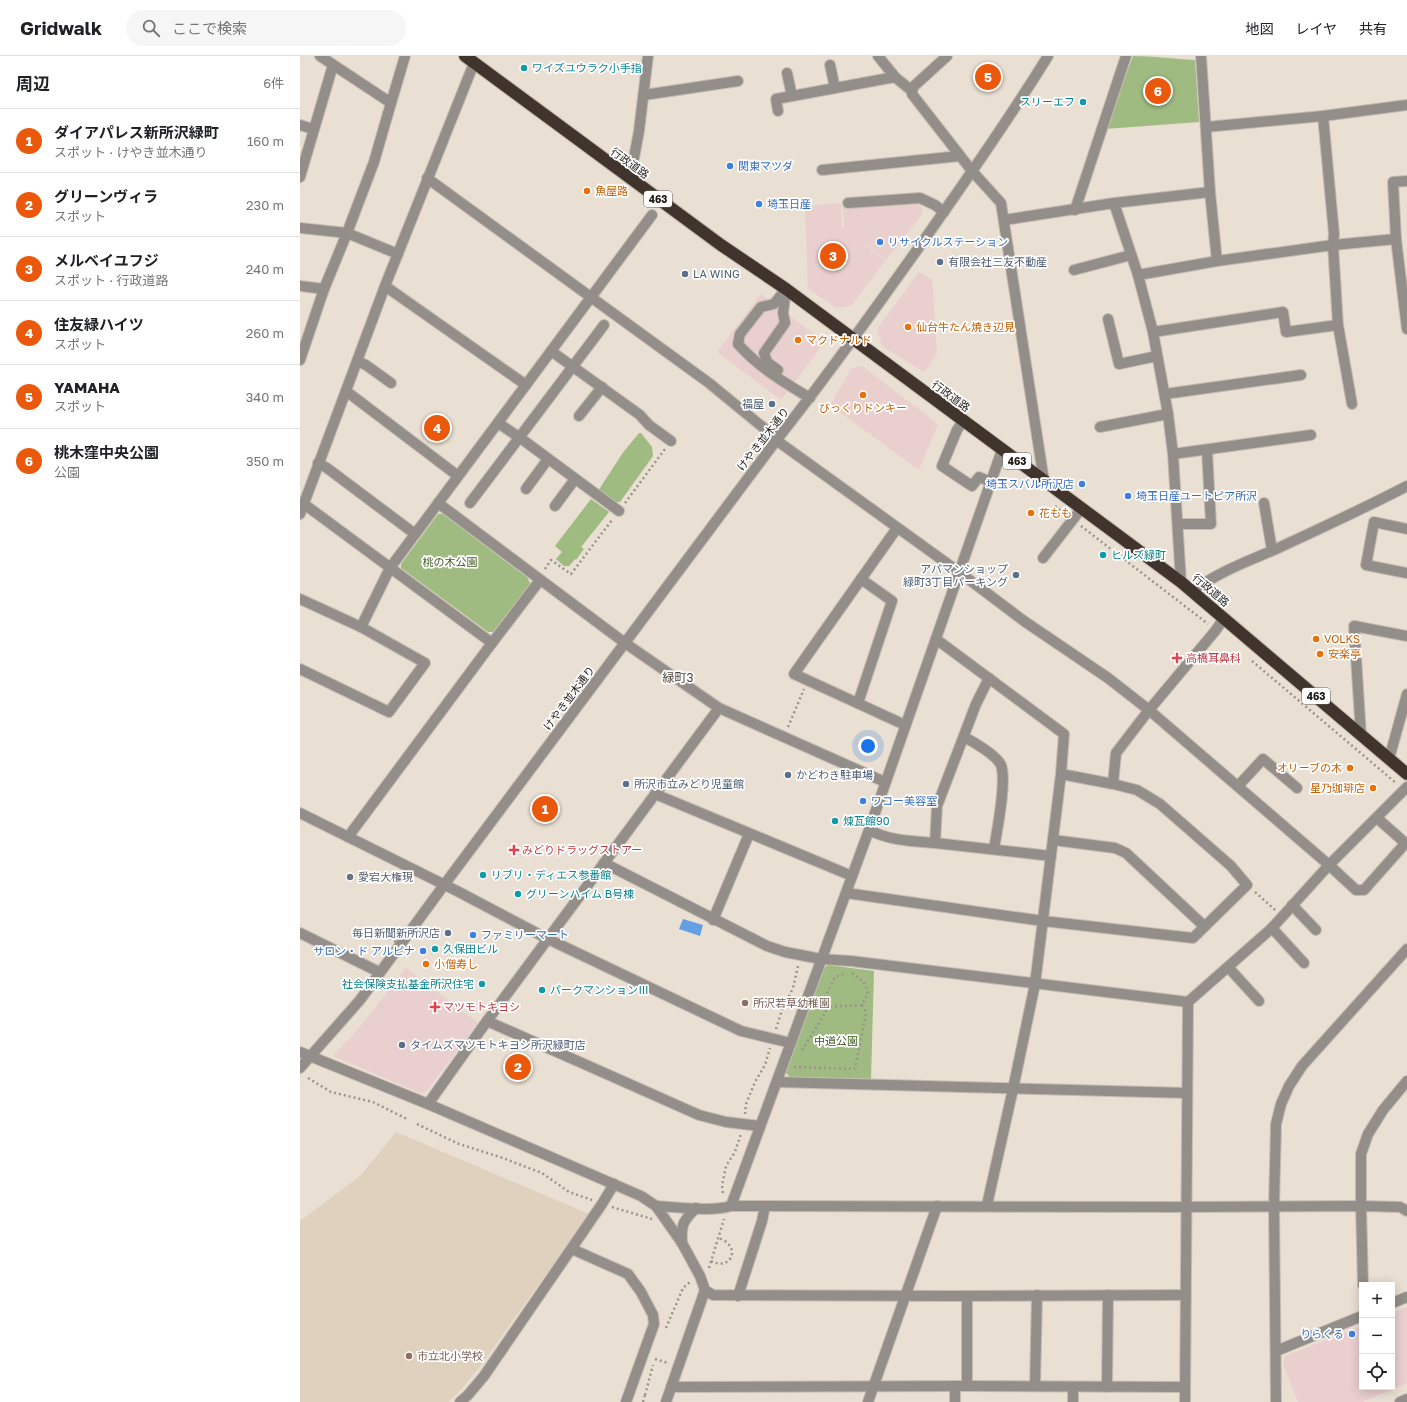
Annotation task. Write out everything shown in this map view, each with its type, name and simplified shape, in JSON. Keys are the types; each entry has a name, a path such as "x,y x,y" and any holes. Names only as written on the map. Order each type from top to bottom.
{"highway":[{"name":"行政道路","path":"469,59 630,179 721,245 786,289 1181,582 1407,774"}],"street":[{"path":"320,56 391,103"},
{"path":"301,357 324,289 374,162 405,56"},
{"path":"630,179 639,130 648,56"},
{"path":"878,56 895,77 912,91 912,94 960,156 1001,203 1044,481"},
{"path":"912,91 913,87 947,56"},
{"name":"けやき並木通り","path":"300,1068 360,1000 379,972 777,439 854,340 944,212 1048,56"},
{"path":"1075,210 1126,56"},
{"path":"1201,56 1210,192 1217,261"},
{"path":"300,514 427,178 469,59"},
{"path":"830,64 834,88"},
{"path":"300,177 333,65"},
{"path":"787,72 792,96"},
{"path":"778,111 776,99 895,77"},
{"path":"644,95 738,81"},
{"path":"1206,127 1323,116 1407,105"},
{"path":"1323,116 1334,234 1333,245 1338,325 1352,404"},
{"path":"300,125 314,129"},
{"path":"822,170 960,156"},
{"path":"427,178 709,383 839,488 959,572 1024,621 1108,678 1150,710 1356,890 1364,890 1403,846 1403,841 1377,818"},
{"path":"1407,181 1393,182 1396,239 1407,329"},
{"path":"1004,220 1114,203 1210,192"},
{"path":"848,203 920,198 935,205 944,212"},
{"path":"1114,203 1138,275 1153,332 1165,394 1173,454 1181,582"},
{"path":"361,627 390,568 652,215"},
{"path":"300,228 347,233 398,254"},
{"path":"1138,275 1217,261 1333,245 1396,239"},
{"path":"1074,270 1132,255"},
{"path":"300,286 324,289"},
{"path":"385,286 526,385"},
{"path":"782,381 777,369 767,362 764,353 784,323 783,313 786,289"},
{"path":"786,289 774,304 761,307 740,334 738,344 747,354 782,381 810,398"},
{"path":"1153,332 1283,312 1286,332 1338,325"},
{"path":"1108,319 1119,364 1157,356"},
{"path":"470,503 604,325"},
{"path":"551,351 640,415 649,425 671,442"},
{"path":"357,361 366,365 391,383"},
{"path":"1165,394 1301,375"},
{"path":"579,416 602,387"},
{"path":"346,391 458,476"},
{"path":"1100,427 1168,414"},
{"path":"963,421 957,430 942,466 972,486 979,477 991,482"},
{"path":"498,423 618,512"},
{"path":"1173,454 1311,435"},
{"path":"729,1210 869,830 1002,450"},
{"path":"1178,524 1211,524 1207,450"},
{"path":"526,489 548,459"},
{"path":"318,463 327,468 415,534"},
{"path":"555,506 575,479"},
{"path":"1192,592 1198,587 1235,567 1373,504 1407,486"},
{"path":"438,503 625,643 718,706 783,737 885,782"},
{"path":"1264,503 1272,550"},
{"path":"304,504 492,643"},
{"path":"1373,504 1375,512 1374,522 1366,565 1407,573"},
{"path":"1043,558 1081,509"},
{"path":"1374,522 1407,529"},
{"path":"897,528 794,674 905,725"},
{"path":"858,703 892,601 861,579"},
{"path":"348,837 540,580"},
{"path":"300,599 361,627 425,663 389,712 300,669"},
{"path":"1113,784 1116,753 1216,630 1224,618"},
{"path":"1361,734 1354,626 1407,636"},
{"path":"936,639 1064,734 1061,774 1035,984 987,1205"},
{"path":"935,843 937,806 976,704 989,678"},
{"path":"1389,759 1407,694"},
{"path":"428,1104 718,706"},
{"path":"964,737 977,744 994,757 1000,765 1003,778 994,849"},
{"path":"1238,786 1263,759 1297,788"},
{"path":"846,892 1043,921 1192,938 1247,885 1230,866 1160,804 1137,790 1061,774"},
{"path":"604,863 713,920 767,946 801,956 1188,1002 1272,928 1281,916 1329,866 1406,789"},
{"path":"655,794 852,876"},
{"path":"300,814 444,885 548,939 741,1031 791,1044"},
{"path":"869,830 880,836 898,840 1051,856"},
{"path":"713,920 749,834"},
{"path":"1052,840 1115,848 1126,853 1204,926"},
{"path":"1292,905 1316,930"},
{"path":"1272,928 1304,963"},
{"path":"300,933 379,972"},
{"path":"1276,1402 1274,1206 1276,1124 1281,1104 1289,1086 1302,1066 1407,949"},
{"path":"1228,967 1259,1001"},
{"path":"1185,1402 1188,1002"},
{"path":"487,1021 699,1115 726,1122 760,1126"},
{"path":"300,1052 428,1104 641,1196 656,1206 682,1243 706,1290 713,1295 1186,1295"},
{"path":"1363,1282 1361,1154 1368,1134 1383,1110 1407,1081"},
{"path":"777,1082 1187,1093"},
{"path":"460,1402 484,1376 572,1249 614,1184"},
{"path":"656,1206 725,1208 729,1210 765,1206 1400,1206 1407,1211"},
{"path":"738,1296 765,1206"},
{"path":"868,1402 937,1206"},
{"path":"682,1243 681,1228 686,1218 696,1208"},
{"path":"572,1249 628,1274 641,1292 653,1315 654,1324 626,1402"},
{"path":"666,1402 706,1290"},
{"path":"1035,1386 1036,1295"},
{"path":"1107,1387 1108,1295"},
{"path":"967,1296 967,1386"},
{"path":"1395,1302 1407,1297"},
{"path":"1276,1351 1359,1317"},
{"path":"955,1386 956,1402"},
{"path":"672,1387 1185,1387"},
{"path":"1073,1387 1073,1402"},
{"path":"1400,1402 1407,1399"}],"path":[{"path":"1054,505 1216,630"},
{"path":"1252,661 1406,789"},
{"path":"783,737 808,680"},
{"path":"1247,885 1281,916"},
{"path":"390,938 410,952"},
{"path":"775,1034 781,1013 793,988 801,956"},
{"path":"855,1069 794,1067 799,1054 826,1012 823,1000 836,976 850,971 864,982 868,993 862,1005"},
{"path":"824,1007 862,1005"},
{"path":"854,1083 855,1069 866,1013 862,1005"},
{"path":"791,1044 799,1054"},
{"path":"744,1118 746,1104 755,1082 765,1065 770,1045"},
{"path":"308,1078 331,1092 373,1102 407,1119"},
{"path":"417,1124 459,1144 500,1157 542,1173 569,1192 596,1202"},
{"path":"724,1197 722,1186 726,1166 735,1152 742,1130"},
{"path":"609,1206 654,1220"},
{"path":"708,1272 718,1238 729,1210"},
{"path":"711,1261 717,1264 724,1264 732,1256 731,1246 724,1240 718,1238"},
{"path":"666,1329 683,1288 691,1281"},
{"path":"645,1395 655,1359"}],"shaded area":[{"path":"918,202 921,204 923,213 886,260 844,228 843,206"},
{"path":"841,203 842,227 885,261 851,306 836,308 808,288 805,206"},
{"path":"919,272 932,279 937,353 924,372 882,346 877,329"},
{"path":"761,294 818,337 821,347 781,400 717,352"},
{"path":"862,366 938,424 919,470 830,405 852,368"},
{"name":"タイムズマツモトキヨシ所沢緑町店","path":"406,968 478,1023 426,1092 420,1093 333,1056 360,1027"},
{"path":"396,1132 589,1214 479,1368 457,1394 448,1402 300,1402 300,1221 360,1176"},
{"path":"1407,1307 1407,1383 1395,1388 1395,1318 1395,1312"},
{"path":"1359,1327 1359,1390 1390,1390 1362,1402 1298,1402 1283,1364 1285,1356"}],"green space":[{"path":"1133,56 1195,60 1199,122 1105,129"},
{"path":"639,433 641,433 652,447 653,456 620,502 613,502 598,491 622,454"},
{"path":"591,499 609,512 581,547 584,549 576,560 575,559 569,566 564,566 556,559 562,552 555,546"},
{"name":"桃の木公園","path":"438,514 443,514 528,578 530,584 493,632 488,632 401,568 401,564"},
{"name":"中道公園","path":"828,965 874,971 871,1079 790,1077 785,1072 823,969"}],"water":[{"path":"683,919 703,925 700,936 679,929"}],"place":[{"name":"ワイズユウラク小手指","path":"524,68"},
{"name":"YAMAHA","path":"988,77"},
{"name":"桃木窪中央公園","path":"1158,91"},
{"name":"スリーエフ","path":"1083,102"},
{"name":"関東マツダ","path":"730,166"},
{"name":"魚屋路","path":"587,191"},
{"name":"埼玉日産","path":"759,204"},
{"name":"リサイクルステーション","path":"880,242"},
{"name":"メルベイユフジ","path":"833,256"},
{"name":"有限会社三友不動産","path":"940,262"},
{"name":"LA WING","path":"685,274"},
{"name":"仙台牛たん焼き辺見","path":"908,327"},
{"name":"マクドナルド","path":"798,340"},
{"name":"びっくりドンキー","path":"863,395"},
{"name":"福屋","path":"772,404"},
{"name":"住友緑ハイツ","path":"437,428"},
{"name":"埼玉スバル所沢店","path":"1082,484"},
{"name":"埼玉日産ユートピア所沢","path":"1128,496"},
{"name":"花もも","path":"1031,513"},
{"name":"ヒルズ緑町","path":"1103,555"},
{"name":"アパマンショップ 緑町3丁目パーキング","path":"1016,575"},
{"name":"VOLKS","path":"1316,639"},
{"name":"安楽亭","path":"1320,654"},
{"name":"高橋耳鼻科","path":"1177,658"},
{"name":"オリーブの木","path":"1350,768"},
{"name":"かどわき駐車場","path":"788,775"},
{"name":"所沢市立みどり児童館","path":"626,784"},
{"name":"星乃珈琲店","path":"1373,788"},
{"name":"ワコー美容室","path":"863,801"},
{"name":"ダイアパレス新所沢緑町","path":"545,809"},
{"name":"煉瓦館90","path":"835,821"},
{"name":"みどりドラッグストアー","path":"514,850"},
{"name":"リブリ・ディエス参番館","path":"483,875"},
{"name":"愛宕大権現","path":"350,877"},
{"name":"グリーンハイム B号棟","path":"518,894"},
{"name":"毎日新聞新所沢店","path":"448,933"},
{"name":"ファミリーマート","path":"473,935"},
{"name":"久保田ビル","path":"435,949"},
{"name":"サロン・ド アルピナ","path":"423,951"},
{"name":"小僧寿し","path":"426,964"},
{"name":"社会保険支払基金所沢住宅","path":"482,984"},
{"name":"パークマンションⅢ","path":"542,990"},
{"name":"所沢若草幼稚園","path":"745,1003"},
{"name":"マツモトキヨシ","path":"435,1007"},
{"name":"タイムズマツモトキヨシ所沢緑町店","path":"402,1045"},
{"name":"グリーンヴィラ","path":"518,1067"},
{"name":"りらくる","path":"1352,1334"},
{"name":"市立北小学校","path":"409,1356"}],"district":[{"name":"緑町3","path":"678,678"}]}
